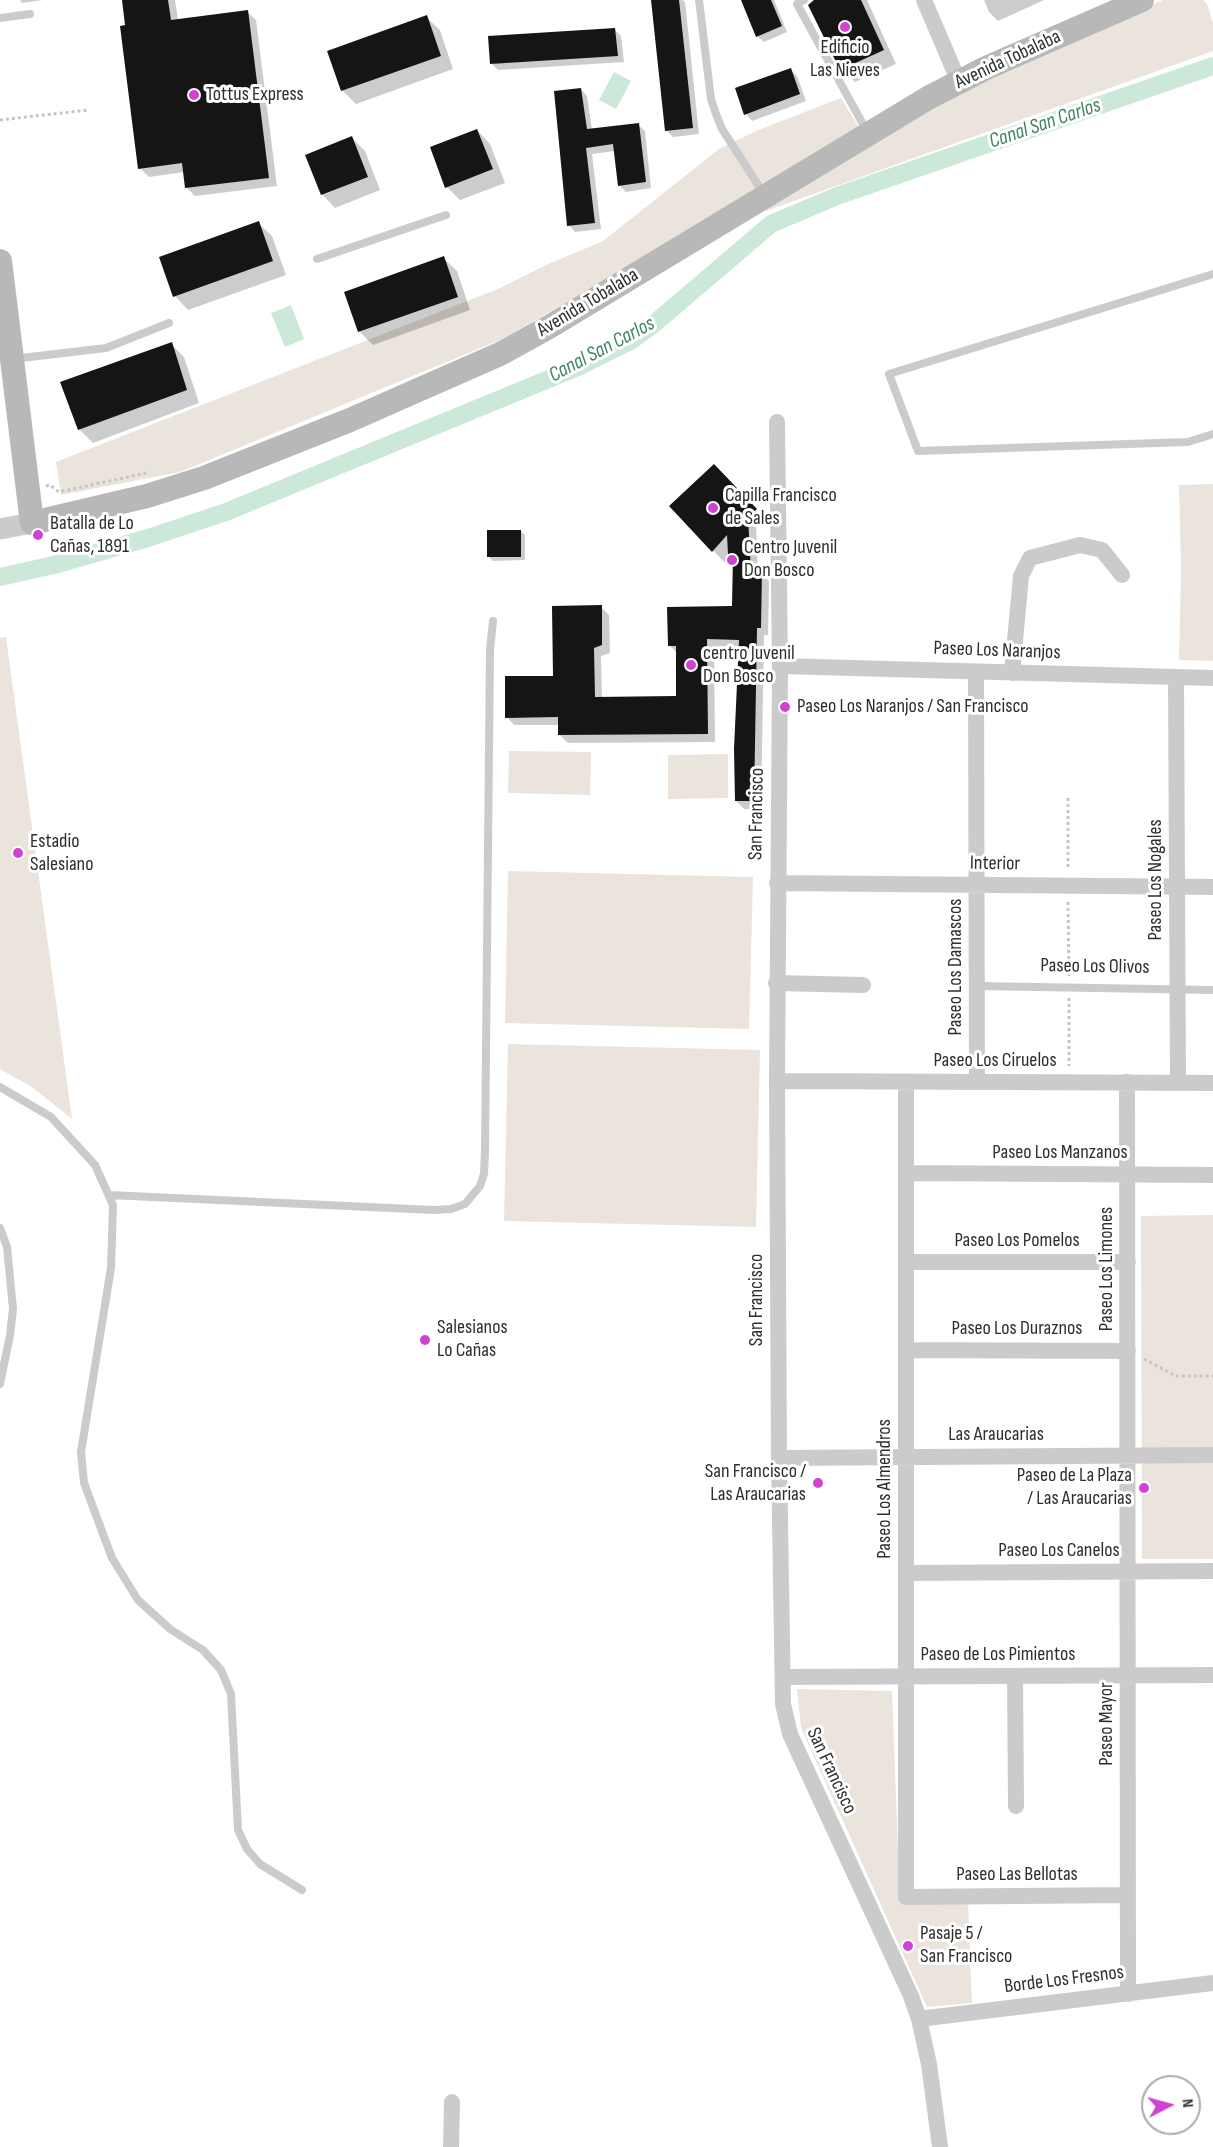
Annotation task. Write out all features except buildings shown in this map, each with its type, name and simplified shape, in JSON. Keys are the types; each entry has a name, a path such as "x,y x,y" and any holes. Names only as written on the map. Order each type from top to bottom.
{"main road":[{"name":"Avenida Tobalaba","path":"32,522 147,496 204,477 350,420 489,359 549,327 959,82 1142,0"},
{"path":"0,261 32,522"}],"street":[{"path":"924,0 959,82"},
{"name":"San Francisco","path":"777,422 780,666 776,983 783,1704 790,1734 911,1996 919,2019 929,2064 940,2147"},
{"name":"Avenida Tobalaba","path":"0,529 32,522"},
{"path":"1012,673 1021,576 1030,558 1080,545 1102,550 1122,575"},
{"name":"Paseo Los Naranjos","path":"780,666 1213,678"},
{"name":"Paseo Los Damascos","path":"976,672 977,1082"},
{"name":"Paseo Los Nogales","path":"1176,677 1178,1082"},
{"name":"Interior","path":"777,883 1213,886"},
{"path":"776,983 864,985"},
{"name":"Paseo Los Ciruelos","path":"777,1081 1213,1083"},
{"name":"Paseo Los Almendros","path":"906,1082 906,1897"},
{"name":"Paseo Los Limones","path":"1127,1082 1129,1455"},
{"name":"Paseo Los Manzanos","path":"906,1173 1213,1175"},
{"name":"Paseo Los Pomelos","path":"906,1262 1128,1262"},
{"name":"Paseo Los Duraznos","path":"906,1350 1128,1351"},
{"name":"Paseo Mayor","path":"1128,1994 1129,1455"},
{"name":"Las Araucarias","path":"779,1458 1213,1455"},
{"name":"Paseo Los Canelos","path":"906,1573 1213,1571"},
{"name":"Paseo de Los Pimientos","path":"783,1677 1213,1675"},
{"path":"1015,1676 1016,1806"},
{"name":"Paseo Las Bellotas","path":"906,1897 1128,1895"},
{"name":"Borde Los Fresnos","path":"919,2019 1213,1983"},
{"path":"451,2147 452,2102"}],"lane":[{"path":"699,0 711,99 716,114 722,129 766,196"},
{"path":"804,0 797,3 864,126"},
{"path":"0,18 30,14"},
{"path":"317,259 446,215"},
{"path":"1213,274 890,374 918,451 1188,442 1213,434"},
{"path":"12,359 106,348 169,324"},
{"path":"109,1195 434,1210 451,1209 465,1204 480,1186 484,1174 485,1150 490,650 494,621"},
{"name":"Paseo Los Olivos","path":"977,986 1213,990"},
{"path":"0,1087 51,1116 95,1164 113,1205 111,1268 81,1452 84,1483 112,1558 138,1600 170,1629 203,1650 221,1670 231,1694 238,1830 247,1849 260,1864 302,1890"},
{"path":"0,1228 7,1247 13,1309 0,1384"}],"path":[{"path":"0,120 88,110"},
{"path":"27,488 51,485 59,492 153,471"},
{"path":"1068,798 1069,1082"},
{"path":"1128,1351 1176,1376 1213,1376"}],"shaded area":[{"path":"1163,0 1203,0 1207,4 1213,23 1213,51 766,211 765,206 930,105"},
{"path":"614,72 631,81 616,109 599,100"},
{"path":"841,98 860,129 500,340 180,472 61,495 56,462 498,289 603,241 719,149 756,131"},
{"path":"291,305 304,339 285,347 271,313"},
{"path":"1213,484 1213,661 1179,660 1181,569 1179,485"},
{"name":"Estadio Salesiano","path":"6,637 72,1119 32,1087 0,1069 0,638"},
{"path":"509,751 591,752 590,795 508,793"},
{"path":"728,754 728,798 668,799 668,755"},
{"path":"508,871 753,877 749,1029 505,1023"},
{"path":"508,1044 760,1050 756,1227 504,1221"},
{"path":"1213,1215 1213,1559 1142,1559 1141,1216"},
{"path":"797,1689 892,1691 900,1903 968,1903 972,2003 927,2007 801,1728"}],"waterway":[{"name":"Canal San Carlos","path":"0,577 54,565 148,538 226,512 578,367 632,340 655,323 771,224 837,196 1213,66"}],"place":[{"name":"Edificio Las Nieves","path":"845,27"},
{"name":"Tottus Express","path":"194,95"},
{"name":"Capilla Francisco de Sales","path":"713,508"},
{"name":"Batalla de Lo Cañas, 1891","path":"38,535"},
{"name":"Centro Juvenil Don Bosco","path":"732,560"},
{"name":"centro Juvenil Don Bosco","path":"691,665"},
{"name":"Paseo Los Naranjos / San Francisco","path":"785,707"},
{"name":"Estadio Salesiano","path":"18,853"},
{"name":"Salesianos Lo Cañas","path":"425,1340"},
{"name":"San Francisco / Las Araucarias","path":"818,1483"},
{"name":"Paseo de La Plaza / Las Araucarias","path":"1144,1488"},
{"name":"Pasaje 5 / San Francisco","path":"908,1946"}]}
